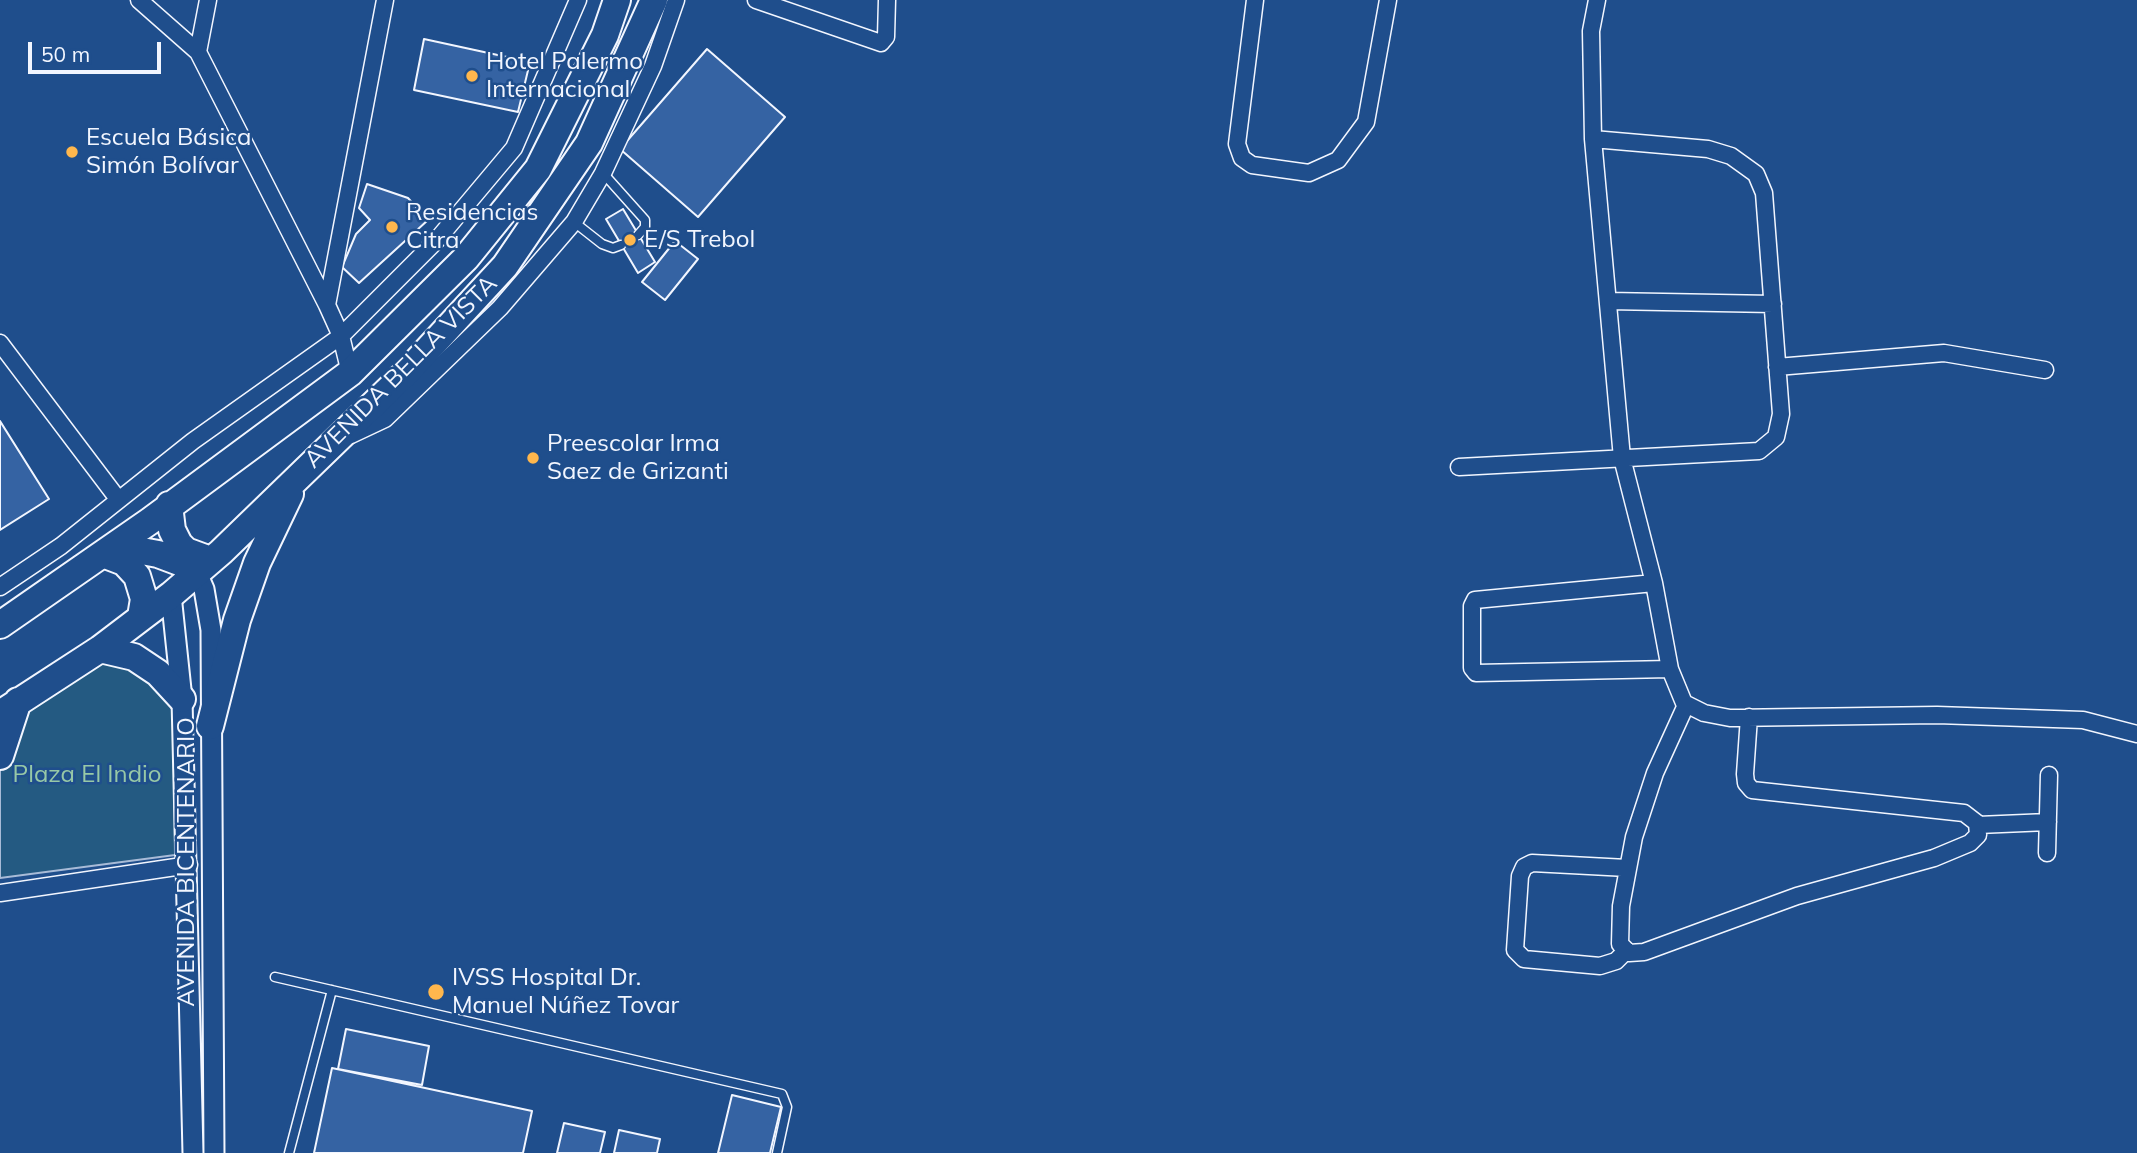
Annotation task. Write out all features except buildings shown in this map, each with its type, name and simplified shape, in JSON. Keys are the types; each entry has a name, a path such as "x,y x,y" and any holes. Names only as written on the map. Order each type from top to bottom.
{"highway":[{"name":"AVENIDA BELLA VISTA","path":"0,625 160,513 350,373 466,258 538,169 605,35 617,0"},
{"name":"AVENIDA BELLA VISTA","path":"9,708 100,649 206,565 409,370 505,266 589,143 654,0"},
{"path":"210,726 237,620 257,563 297,478"},
{"path":"160,513 164,522 171,595"},
{"path":"160,513 179,544 206,565"},
{"path":"103,554 131,550 206,565"},
{"path":"103,554 124,562 137,576 144,598 141,617"},
{"path":"100,649 134,657 158,673 182,699"},
{"path":"0,756 9,708"}],"street":[{"path":"139,0 198,52 327,305 341,336 350,373"},
{"path":"198,52 208,0"},
{"path":"327,305 385,0"},
{"path":"0,587 61,546 193,441 341,336 436,241 514,148 578,0"},
{"path":"330,445 385,419 500,308 573,222 603,173 653,66 676,0"},
{"path":"756,0 881,43 886,37 887,0"},
{"path":"1255,0 1237,144 1242,158 1252,165 1308,173 1338,160 1351,146 1366,122 1388,0"},
{"path":"1597,0 1591,31 1593,139 1622,458 1654,583 1670,669 1679,695 1686,705 1704,713 1749,717 1937,715 2083,720 2137,734"},
{"path":"1459,467 1759,451 1776,437 1781,414 1773,304 1764,193 1756,174 1731,156 1708,149 1593,139"},
{"path":"1608,301 1773,304"},
{"path":"0,344 118,499"},
{"path":"1777,367 1944,353 2045,370"},
{"name":"AVENIDA BICENTENARIO","path":"206,565 204,589 211,630 214,1153"},
{"path":"1654,583 1475,600 1472,606 1472,668 1476,673 1670,669"},
{"name":"AVENIDA BICENTENARIO","path":"171,595 182,699 189,865 193,1153"},
{"path":"1686,705 1655,773 1627,868 1621,906 1620,944 1626,951 1633,954 1644,952 1738,915 1934,858 1970,844 1979,832 1978,825 1964,813 1752,790 1745,774 1749,717"},
{"path":"2047,853 2049,775"},
{"path":"1978,825 2048,821"},
{"path":"1626,951 1616,961 1600,966 1524,959 1515,950 1520,876 1524,867 1532,863 1627,868"},
{"path":"0,893 189,865"}],"lane":[{"path":"603,173 645,220 645,227 638,235"},
{"path":"573,222 602,244 613,248 621,245"},
{"path":"275,977 782,1094 787,1107 777,1153"},
{"path":"289,1153 332,990"}],"green space":[{"name":"Plaza El Indio","path":"100,649 173,687 175,855 0,878 0,761 18,701"}],"place":[{"name":"Hotel Palermo Internacional","path":"472,76"},
{"name":"Escuela Básica Simón Bolívar","path":"72,152"},
{"name":"Residencias Citra","path":"392,227"},
{"name":"E/S Trebol","path":"630,240"},
{"name":"Preescolar Irma Saez de Grizanti","path":"533,458"},
{"name":"IVSS Hospital Dr. Manuel Núñez Tovar","path":"436,992"}]}
